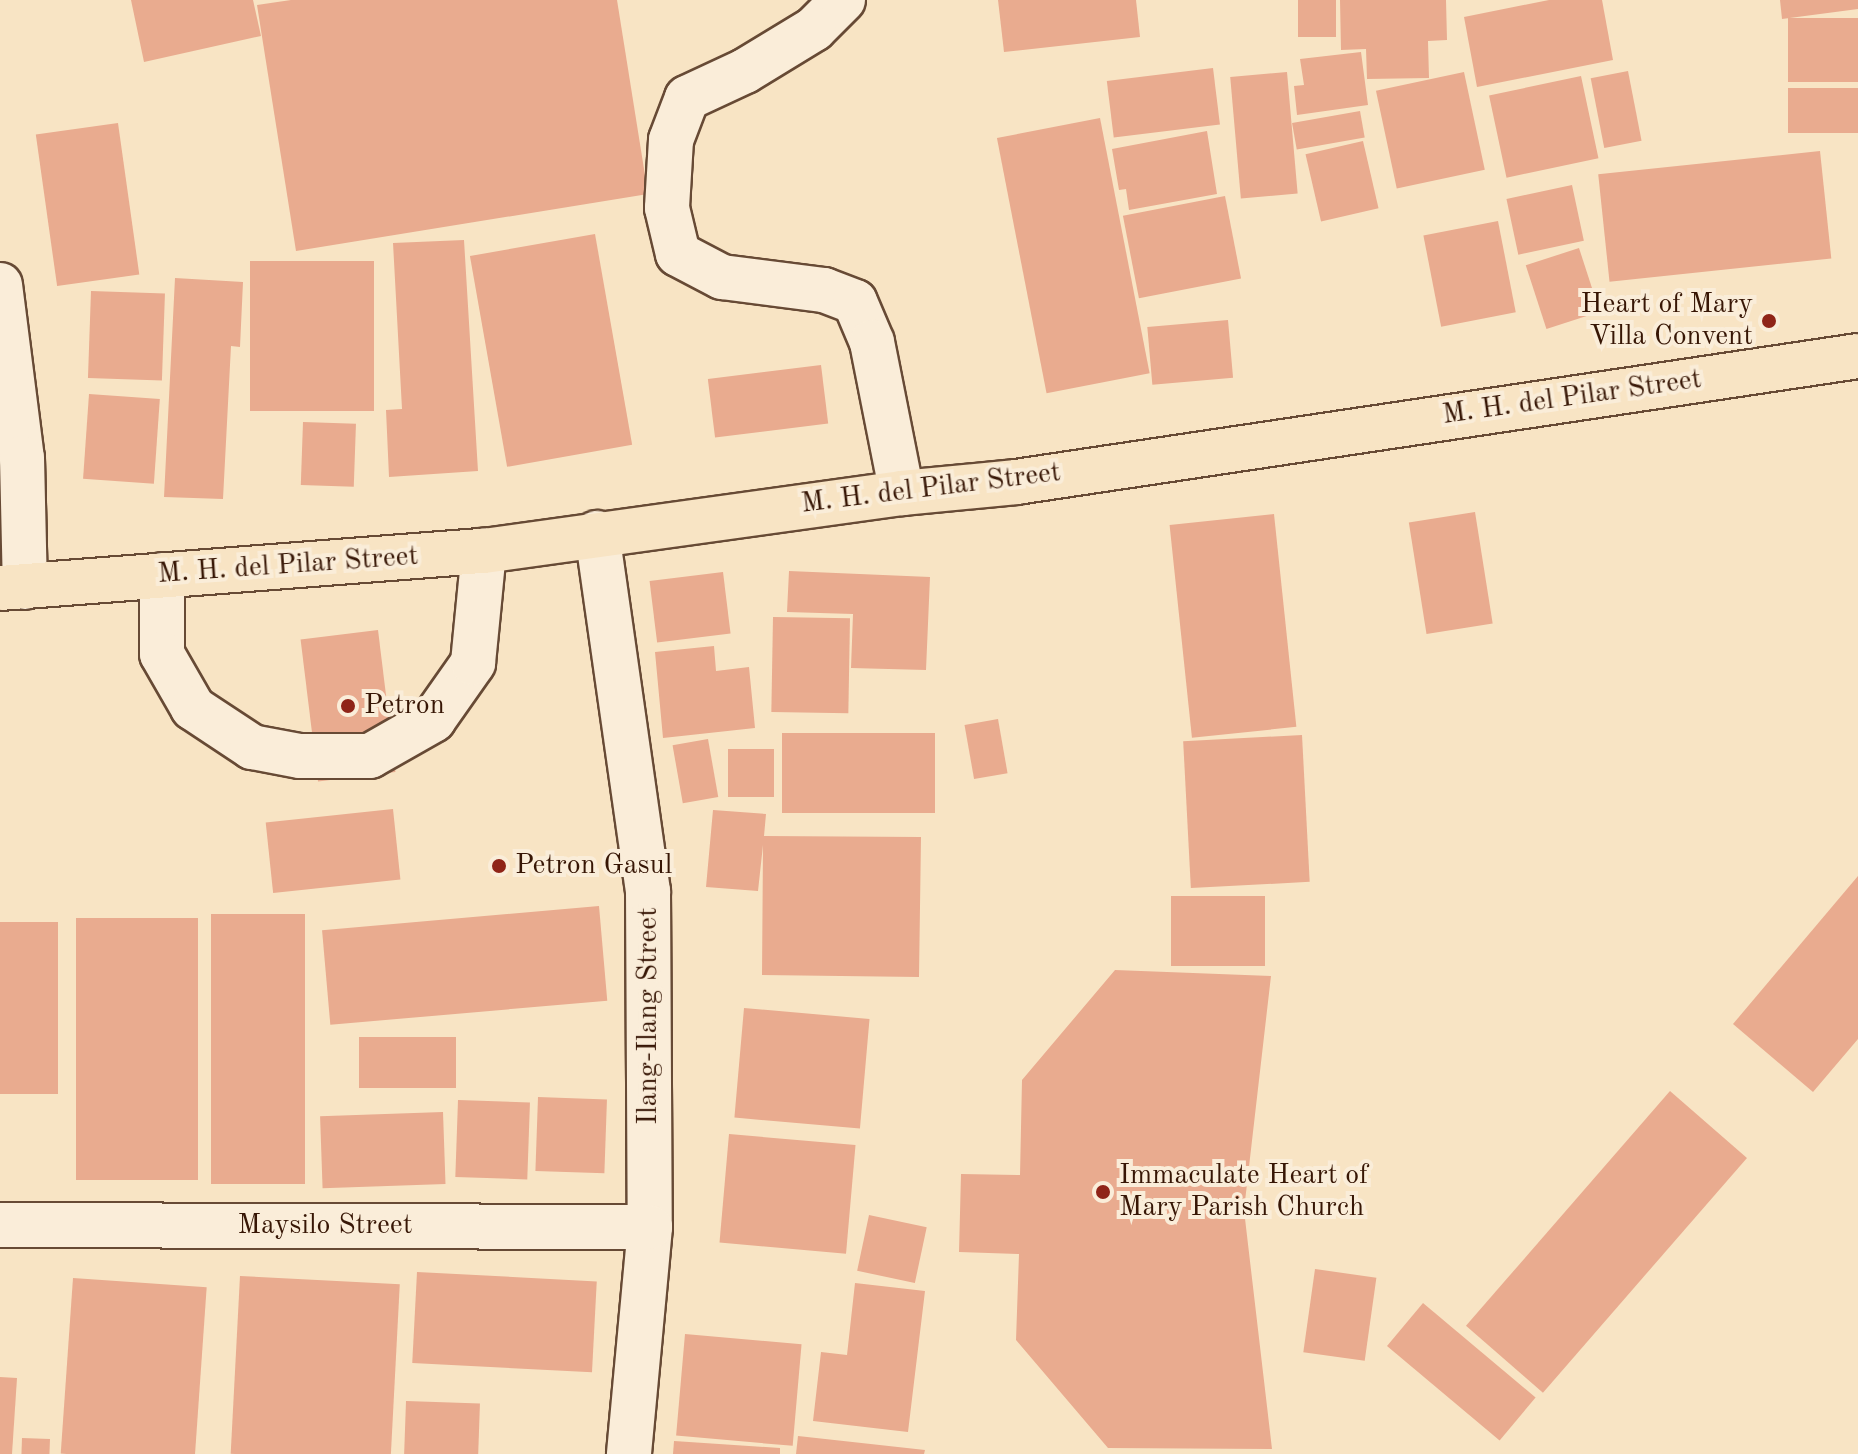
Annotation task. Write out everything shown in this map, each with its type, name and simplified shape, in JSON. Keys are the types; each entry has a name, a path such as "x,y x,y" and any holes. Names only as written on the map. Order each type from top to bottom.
{"main road":[{"name":"M. H. del Pilar Street","path":"12,588 484,551 902,493 1016,482 1858,356"}],"street":[{"path":"843,0 802,36 745,71 687,98 671,140 667,208 678,254 722,277 824,290 855,302 872,342 902,493"},
{"path":"0,285 11,459 12,588"},
{"name":"Ilang-Ilang Street","path":"597,533 648,891 650,1227 629,1454"},
{"path":"162,575 162,654 193,708 252,747 300,756 370,756 433,720 473,663 484,551"},
{"name":"Maysilo Street","path":"0,1225 650,1227"}],"building":[{"path":"131,0 253,0 261,36 144,62"},
{"path":"291,0 617,0 648,194 296,251 257,5"},
{"path":"998,0 1136,0 1140,37 1004,52"},
{"path":"1298,0 1336,0 1336,37 1298,37"},
{"path":"1340,0 1446,0 1447,40 1428,41 1429,78 1367,79 1366,49 1341,50"},
{"path":"1549,0 1602,0 1613,60 1477,87 1464,17"},
{"path":"1780,0 1858,0 1858,9 1782,19"},
{"path":"1788,18 1858,18 1858,82 1788,82"},
{"path":"1361,52 1368,105 1297,115 1294,86 1304,85 1300,59"},
{"path":"1213,68 1220,125 1114,138 1107,81"},
{"path":"1628,71 1642,141 1604,148 1591,78"},
{"path":"1287,72 1298,194 1241,199 1230,77"},
{"path":"1464,72 1485,170 1397,189 1376,91"},
{"path":"1581,76 1598,158 1507,178 1489,96"},
{"path":"1788,88 1858,88 1858,133 1788,133"},
{"path":"1360,111 1365,138 1297,150 1292,123"},
{"path":"1100,118 1150,373 1047,393 997,138"},
{"path":"118,123 139,275 57,286 36,135"},
{"path":"1207,131 1217,194 1129,210 1126,189 1119,190 1112,149"},
{"path":"1363,141 1379,208 1321,222 1306,154"},
{"path":"1820,151 1831,258 1610,282 1598,174"},
{"path":"1572,185 1584,241 1518,255 1506,199"},
{"path":"1225,196 1241,278 1139,298 1123,216"},
{"path":"1498,221 1516,312 1441,327 1423,236"},
{"path":"595,234 632,445 507,467 470,256"},
{"path":"464,240 478,471 389,477 386,410 402,409 393,243"},
{"path":"1579,248 1600,312 1546,329 1526,265"},
{"path":"250,261 374,261 374,411 250,411"},
{"path":"175,278 243,282 240,347 231,346 223,499 164,497"},
{"path":"91,291 165,294 162,381 88,378"},
{"path":"1228,320 1233,378 1152,385 1147,327"},
{"path":"821,365 828,424 715,437 708,379"},
{"path":"89,394 160,399 154,484 83,479"},
{"path":"303,422 356,424 354,487 301,485"},
{"path":"1475,512 1493,624 1427,634 1409,522"},
{"path":"1274,514 1296,727 1192,738 1170,525"},
{"path":"789,571 930,577 926,670 851,668 853,614 787,612"},
{"path":"723,572 731,634 657,643 650,581"},
{"path":"773,617 850,618 848,713 771,712"},
{"name":"Petron","path":"378,630 395,772 318,781 301,640"},
{"path":"714,646 716,671 749,667 755,728 663,738 655,652"},
{"path":"998,719 1008,773 974,779 965,725"},
{"path":"782,733 935,733 935,813 782,813"},
{"path":"1302,735 1310,882 1191,888 1183,741"},
{"path":"708,739 718,797 683,803 673,745"},
{"path":"728,749 774,749 774,797 728,797"},
{"path":"393,809 400,880 273,893 266,822"},
{"path":"713,810 766,814 764,836 921,837 919,977 762,975 763,845 758,891 706,887"},
{"path":"1858,876 1858,1039 1813,1092 1733,1024"},
{"path":"1171,896 1265,896 1265,966 1171,966"},
{"path":"599,906 607,1001 330,1025 322,930"},
{"path":"211,914 305,914 305,1184 211,1184"},
{"path":"76,918 198,918 198,1180 76,1180"},
{"path":"0,922 58,922 58,1094 0,1094"},
{"name":"Immaculate Heart of Mary Parish Church","path":"1115,970 1271,976 1244,1210 1272,1449 1108,1448 1016,1340 1019,1254 959,1252 961,1174 1020,1175 1022,1080"},
{"path":"744,1008 870,1019 860,1129 734,1118"},
{"path":"359,1037 456,1037 456,1088 359,1088"},
{"path":"1670,1091 1747,1158 1543,1393 1466,1326"},
{"path":"538,1097 607,1099 604,1173 535,1171"},
{"path":"458,1100 530,1103 527,1179 455,1177"},
{"path":"443,1112 446,1184 323,1188 320,1116"},
{"path":"729,1134 856,1145 846,1254 720,1243"},
{"path":"869,1215 927,1227 915,1283 857,1271"},
{"path":"1315,1269 1376,1278 1365,1361 1303,1352"},
{"path":"417,1272 597,1281 592,1372 412,1363"},
{"path":"240,1276 400,1284 391,1454 231,1454"},
{"path":"73,1278 207,1287 195,1454 61,1454"},
{"path":"855,1283 925,1291 908,1432 813,1421 821,1352 847,1355"},
{"path":"1423,1303 1536,1397 1500,1440 1387,1346"},
{"path":"685,1334 802,1344 793,1446 676,1436"},
{"path":"0,1377 17,1378 12,1454 0,1454"},
{"path":"406,1401 480,1404 478,1454 404,1454"},
{"path":"798,1436 925,1450 924,1454 796,1454"},
{"path":"22,1438 50,1439 49,1454 21,1454"},
{"path":"674,1441 780,1448 780,1454 673,1454"}],"place":[{"name":"Heart of Mary Villa Convent","path":"1769,321"},
{"name":"Petron","path":"348,706"},
{"name":"Petron Gasul","path":"499,866"},
{"name":"Immaculate Heart of Mary Parish Church","path":"1103,1192"}]}
